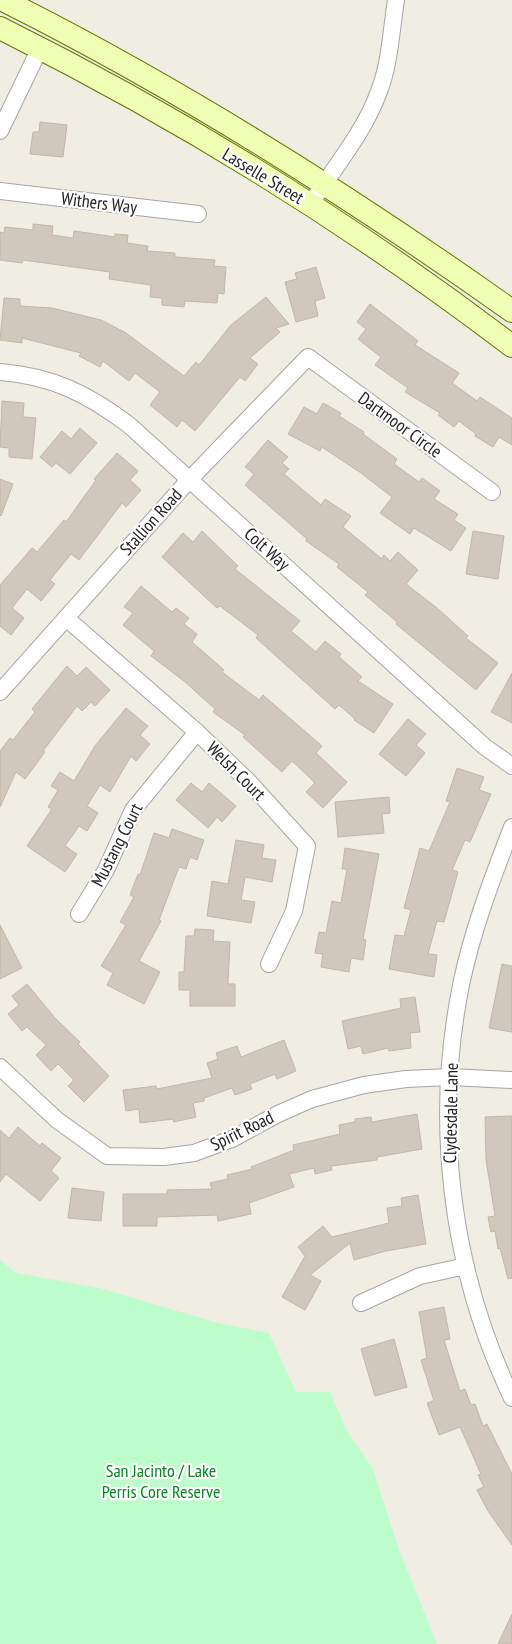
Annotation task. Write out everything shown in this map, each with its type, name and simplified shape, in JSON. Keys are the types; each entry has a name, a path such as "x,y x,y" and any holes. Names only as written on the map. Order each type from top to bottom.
{"main road":[{"name":"Lasselle Street","path":"3,0 86,41 324,184 403,235 512,312"},
{"name":"Lasselle Street","path":"0,28 156,112 310,205 512,346"},
{"path":"40,48 73,51 158,99 191,103"}],"street":[{"path":"310,205 362,126 378,94 388,57 396,0"},
{"path":"0,131 40,48"},
{"name":"Withers Way","path":"0,191 198,214"},
{"name":"Stallion Road","path":"0,692 189,480 308,357"},
{"name":"Dartmoor Circle","path":"308,357 492,492"},
{"name":"Colt Way","path":"0,372 43,378 70,388 104,407 129,425 485,747 512,766"},
{"name":"Welsh Court","path":"66,618 197,732 250,784 307,846 294,911 269,964"},
{"name":"Mustang Court","path":"79,914 106,870 133,810 197,732"},
{"name":"Clydesdale Lane","path":"512,827 487,890 459,994 450,1077 449,1169 452,1201 479,1319 495,1362 512,1398"},
{"name":"Spirit Road","path":"0,1067 57,1120 107,1156 164,1157 194,1153 232,1139 304,1102 338,1091 406,1079 450,1077 512,1080"},
{"path":"361,1303 420,1276 466,1266"}],"green space":[{"name":"San Jacinto / Lake Perris Core Reserve","path":"0,1260 16,1273 99,1288 218,1323 269,1333 296,1392 330,1392 346,1429 373,1469 399,1550 437,1644 0,1644"}],"building":[{"path":"40,122 67,125 63,157 30,154 33,132 39,132"},
{"path":"33,224 53,226 52,235 73,238 74,231 115,237 115,234 128,235 127,243 148,246 147,251 175,253 175,257 215,260 214,266 226,267 224,294 218,293 217,303 185,301 184,307 162,305 162,298 150,297 151,285 109,279 110,272 23,260 22,263 0,260 0,232 4,233 5,227 33,230"},
{"path":"316,267 325,298 315,301 318,316 296,322 285,282 297,279 295,273"},
{"path":"266,297 289,324 276,328 280,332 250,358 258,364 245,381 240,377 195,431 182,420 177,427 150,405 160,392 135,373 129,381 103,361 100,367 79,356 81,353 22,338 22,343 0,340 4,298 20,299 20,306 52,308 101,320 126,333 184,376 196,362 199,365 231,325"},
{"path":"370,304 418,341 415,345 459,373 452,383 477,401 480,397 512,418 512,445 499,437 493,447 475,436 476,434 459,421 454,427 438,415 440,413 405,392 408,388 375,365 381,357 358,339 366,329 357,322"},
{"path":"2,401 24,403 23,417 36,418 32,459 9,457 9,448 0,447"},
{"path":"323,403 341,413 339,416 364,432 363,434 397,459 394,464 419,482 422,478 440,491 434,499 458,514 454,520 466,528 451,551 414,528 410,534 380,513 392,497 361,473 322,447 320,451 288,434 304,407 317,414"},
{"path":"80,428 97,443 70,474 56,463 52,467 40,457 62,431 71,439"},
{"path":"268,440 288,457 282,463 289,469 284,474 321,505 325,499 351,516 343,527 382,559 384,555 390,561 398,552 418,570 406,584 437,608 468,636 466,638 498,663 476,690 396,624 397,622 365,595 368,592 337,567 339,564 306,541 307,539 245,485 254,474 245,467"},
{"path":"117,453 138,471 130,480 141,490 126,507 122,503 79,560 71,554 50,580 55,584 41,601 27,589 12,608 24,618 11,635 0,626 0,585 32,548 37,552 64,520 66,522 96,480 94,479"},
{"path":"0,479 13,484 1,516 0,515"},
{"path":"202,531 238,566 235,569 300,621 291,631 316,652 325,641 341,654 339,657 362,677 358,681 393,704 374,733 354,720 339,705 335,709 256,638 258,635 220,606 217,608 162,557 183,533 193,542"},
{"path":"473,531 504,536 498,579 466,574"},
{"path":"141,586 172,612 176,608 189,618 184,624 197,634 192,642 224,670 222,672 259,700 263,695 322,746 316,753 347,782 323,808 306,792 315,783 292,761 282,772 243,737 245,735 213,712 215,709 184,681 151,656 154,651 123,625 133,613 124,607"},
{"path":"67,666 77,676 86,667 110,690 95,706 91,702 82,711 77,706 43,751 45,752 25,779 16,772 0,807 0,751 10,738 13,740 35,712 32,709"},
{"path":"512,673 512,723 491,712"},
{"path":"126,708 148,726 140,735 150,744 136,761 131,756 110,792 100,785 87,806 98,813 87,831 79,826 65,846 77,854 65,872 27,846 52,809 48,807 58,790 51,786 60,772 74,781 95,746"},
{"path":"408,719 426,734 416,745 425,753 406,776 379,754"},
{"path":"457,768 484,777 479,790 491,794 470,842 465,840 452,870 458,872 444,922 437,921 428,954 437,955 434,977 389,969 395,935 404,936 411,910 404,908 420,848 429,851 450,802 446,801"},
{"path":"191,783 202,792 209,783 236,806 222,822 217,817 208,828 176,800"},
{"path":"389,797 390,813 382,814 384,833 338,837 335,802"},
{"path":"172,829 204,840 197,860 190,857 186,869 179,867 159,920 161,921 139,961 160,972 144,1004 107,985 113,973 101,966 126,925 120,922 134,897 130,895 138,874 140,875 154,833 169,838"},
{"path":"236,840 264,845 262,858 276,860 272,882 245,877 241,900 255,902 251,923 207,916 212,881 228,884 234,851 236,851 234,850"},
{"path":"345,848 379,854 363,939 366,940 363,960 351,958 349,972 321,967 323,954 315,953 319,932 326,933 332,901 341,903 347,869 342,869"},
{"path":"0,925 22,968 0,979"},
{"path":"195,929 214,930 213,941 230,942 228,984 235,984 235,1006 190,1006 190,990 179,990 179,972 184,972 186,936 194,936"},
{"path":"502,964 512,966 512,1032 489,1028"},
{"path":"27,984 55,1018 80,1042 78,1044 109,1076 84,1102 68,1086 74,1080 58,1064 51,1071 36,1055 46,1045 27,1027 22,1031 8,1014 19,1005 12,996"},
{"path":"415,997 420,1032 410,1033 411,1048 389,1051 388,1048 363,1054 361,1046 348,1049 342,1021 401,1008 400,999"},
{"path":"284,1040 296,1071 277,1079 275,1074 250,1084 252,1089 235,1095 232,1088 204,1098 204,1101 193,1103 196,1117 174,1122 173,1119 140,1123 139,1109 126,1111 123,1090 156,1086 157,1089 212,1078 207,1063 218,1059 216,1053 237,1046 241,1057"},
{"path":"417,1114 422,1149 377,1157 377,1160 331,1166 332,1170 315,1174 314,1168 289,1174 294,1187 249,1203 251,1214 218,1221 217,1215 157,1217 157,1226 123,1226 123,1194 167,1194 167,1190 212,1189 210,1183 228,1179 227,1175 252,1169 251,1167 294,1150 293,1145 340,1134 339,1125 355,1122 355,1119 371,1117 372,1122"},
{"path":"512,1116 512,1278 508,1279 500,1248 498,1249 495,1231 491,1232 488,1217 495,1216 486,1160 485,1117"},
{"path":"18,1127 40,1146 42,1143 61,1158 51,1171 59,1178 40,1201 6,1174 0,1182 0,1130 9,1138"},
{"path":"72,1188 104,1192 101,1221 68,1218"},
{"path":"418,1195 426,1244 386,1251 354,1260 350,1243 310,1275 321,1281 305,1310 282,1297 305,1256 298,1247 323,1226 332,1237 389,1223 387,1208 402,1206 401,1198"},
{"path":"444,1307 450,1339 444,1340 460,1391 465,1389 471,1405 475,1404 483,1426 487,1424 512,1474 512,1545 488,1511 477,1490 484,1487 478,1475 481,1474 460,1427 439,1435 427,1403 434,1401 421,1360 427,1358 419,1312"},
{"path":"394,1339 407,1387 375,1396 361,1349"},
{"path":"512,1614 512,1644 498,1644"}]}
